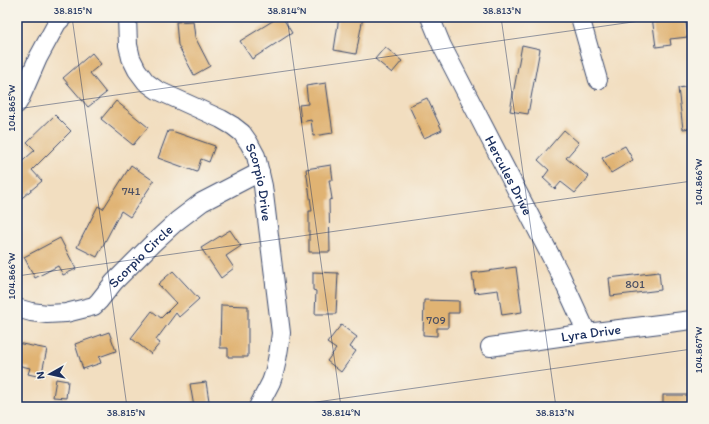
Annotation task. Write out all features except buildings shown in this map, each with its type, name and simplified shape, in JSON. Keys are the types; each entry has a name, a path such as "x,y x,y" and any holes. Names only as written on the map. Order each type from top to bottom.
{"street":[{"path":"17,104 56,23 63,17"},
{"name":"Scorpio Drive","path":"127,17 128,45 131,58 137,70 146,82 157,90 233,126 242,133 256,156 263,186 281,333 276,368 258,407"},
{"name":"Hercules Drive","path":"430,17 442,46 560,274 587,333"},
{"path":"580,17 598,80"},
{"name":"Scorpio Circle","path":"17,308 47,314 66,313 94,306 114,282 177,220 202,202 260,172"},
{"name":"Lyra Drive","path":"490,347 692,320"}]}
